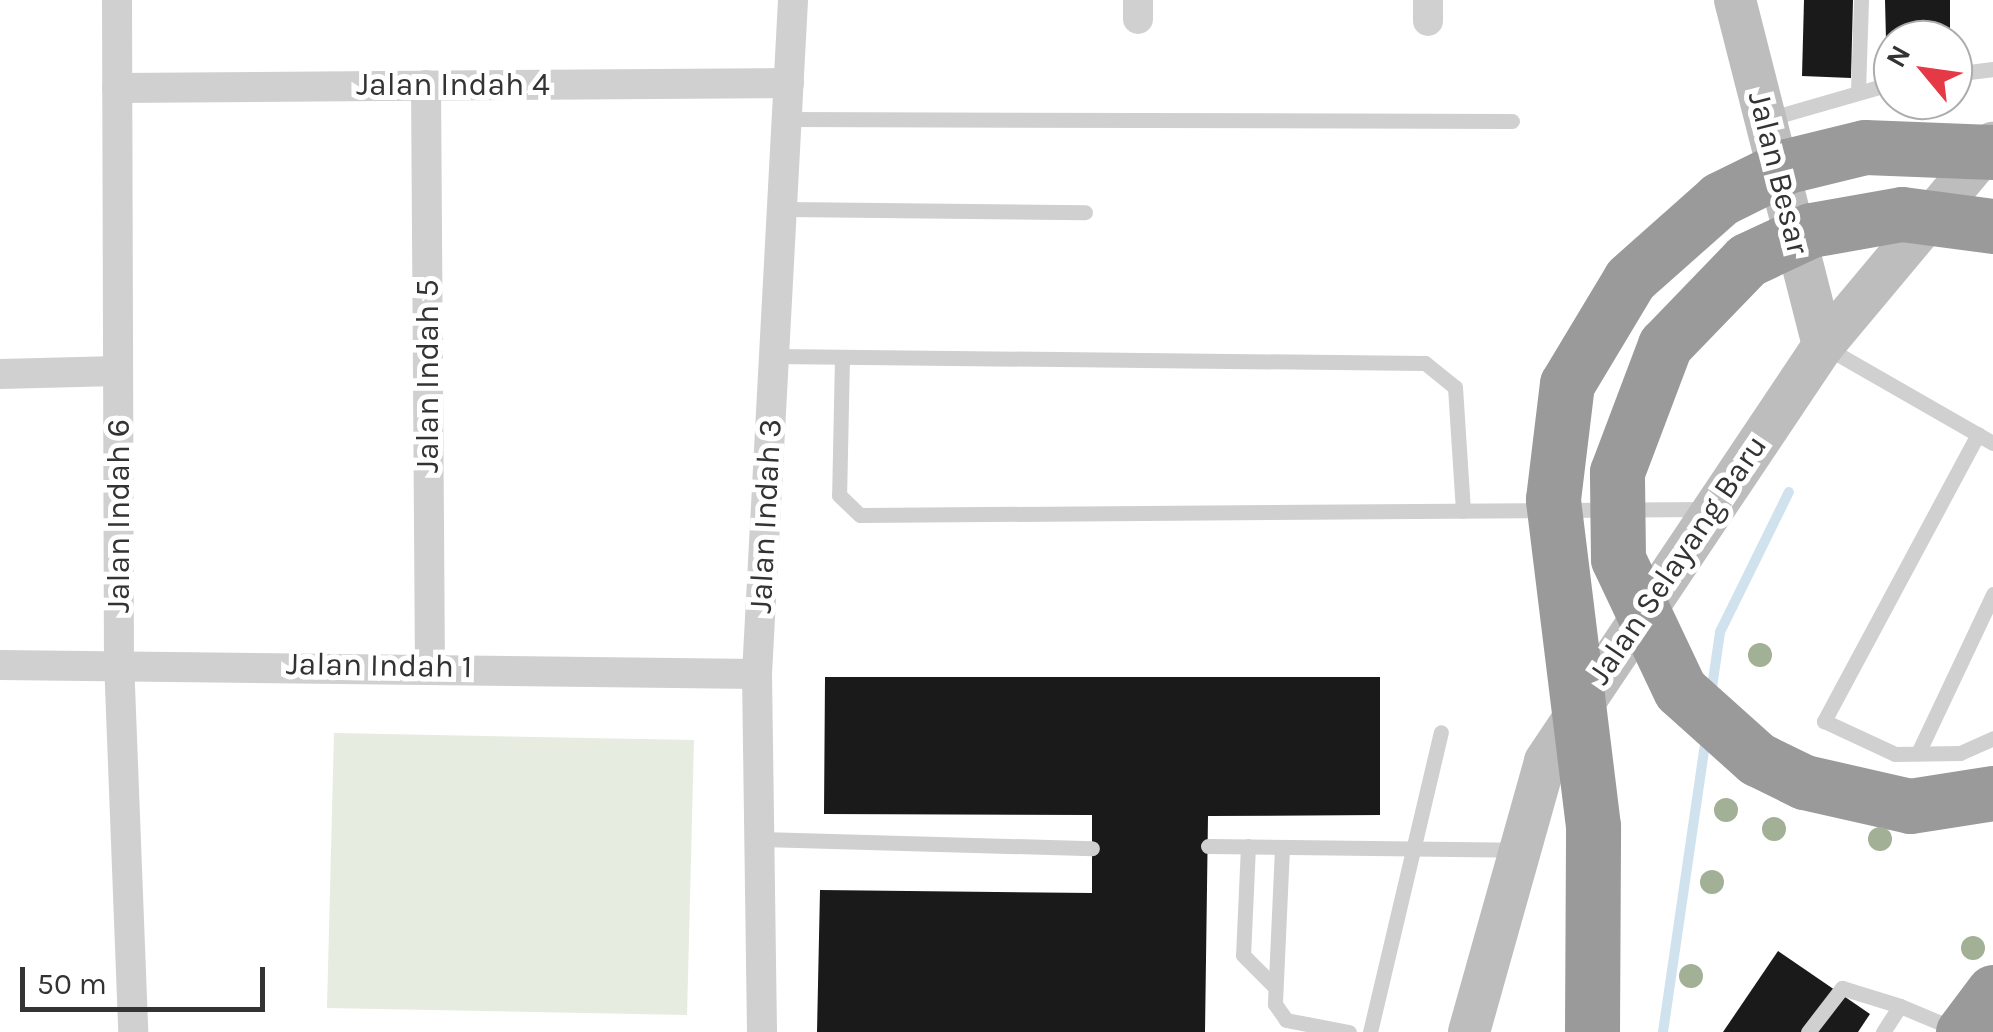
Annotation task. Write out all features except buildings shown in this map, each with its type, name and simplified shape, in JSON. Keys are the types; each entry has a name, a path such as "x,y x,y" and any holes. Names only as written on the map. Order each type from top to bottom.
{"highway":[{"path":"1592,1032 1593,826 1552,499 1567,384 1630,279 1733,191 1814,157 1865,147 1993,152"},
{"path":"1992,750 1914,780 1804,782 1757,759 1700,713 1654,650 1618,559 1617,472 1665,345 1747,260 1811,230 1902,214 1993,226"},
{"path":"1963,1032 1993,992"}],"street":[{"name":"Jalan Indah 6","path":"117,0 119,660 134,1032"},
{"name":"Jalan Indah 3","path":"762,1032 757,674 785,209 793,0"},
{"name":"Jalan Besar","path":"1735,0 1823,346"},
{"name":"Jalan Indah 4","path":"117,88 788,83"},
{"name":"Jalan Indah 5","path":"426,86 430,667"},
{"name":"Jalan Selayang Baru","path":"1469,1032 1545,761 1708,509 1823,346 1993,144"},
{"path":"0,374 118,370"},
{"name":"Jalan Indah 1","path":"0,665 119,660 757,674"}],"lane":[{"path":"1858,91 1861,0"},
{"path":"1764,121 1873,88"},
{"path":"787,118 1512,121"},
{"path":"785,209 1085,212"},
{"path":"1823,346 1993,443"},
{"path":"774,356 1425,363 1456,387 1462,510"},
{"path":"842,357 839,495 860,515 1708,509"},
{"path":"1978,434 1824,709 1829,731 1914,780 1993,594"},
{"path":"1370,1032 1441,732"},
{"path":"762,839 1092,848"},
{"path":"1208,846 1520,850"},
{"path":"1248,846 1243,955 1274,986"},
{"path":"1282,848 1274,986 1286,1020 1349,1032"},
{"path":"1808,1032 1842,988 1963,1032"},
{"path":"1883,1032 1900,1006"}],"shaded area":[{"path":"334,733 694,740 687,1015 327,1008"}],"waterway":[{"path":"1711,694 1720,632 1789,492"},
{"path":"1663,1032 1706,736"}]}
